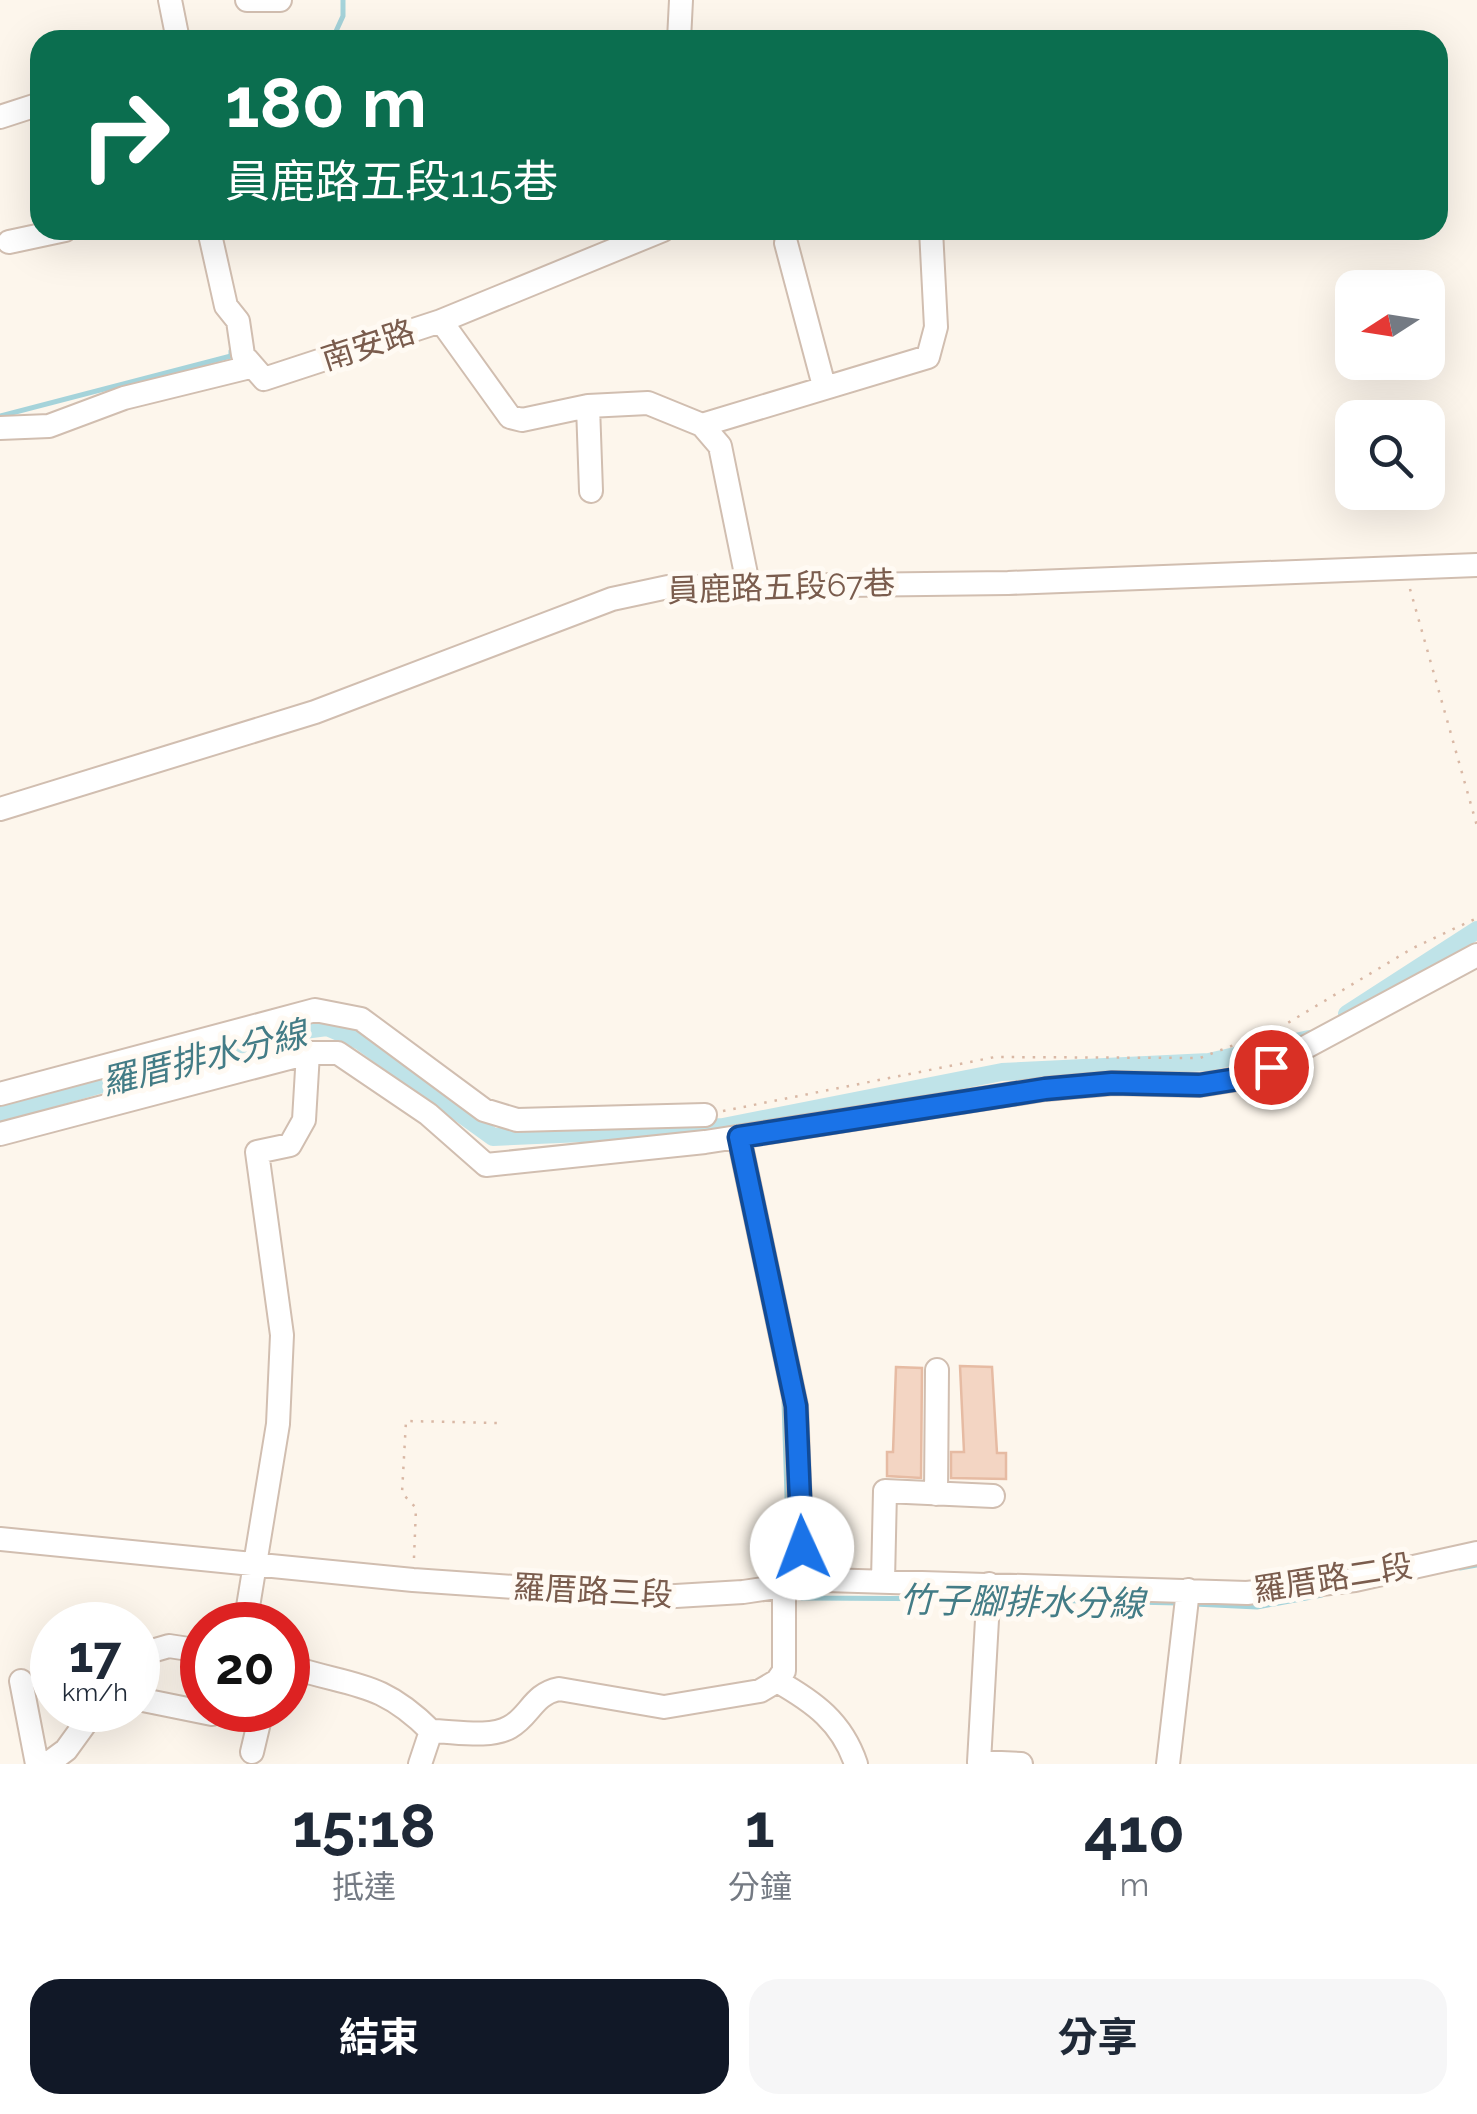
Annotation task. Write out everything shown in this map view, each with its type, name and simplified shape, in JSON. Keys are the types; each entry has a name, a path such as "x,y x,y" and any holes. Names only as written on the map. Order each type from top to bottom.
{"street":[{"path":"170,0 176,30"},
{"path":"247,0 280,0"},
{"path":"679,30 681,0"},
{"path":"0,117 30,107"},
{"path":"9,242 30,238"},
{"path":"0,428 49,426 124,398 250,367 243,355 238,321 226,306 211,240"},
{"path":"441,322 640,240"},
{"path":"748,584 720,446 702,426 928,357 936,327 932,240"},
{"path":"786,243 824,386"},
{"name":"南安路","path":"250,367 264,379 441,322 510,416 522,420 588,406 648,402 702,426"},
{"path":"588,406 591,491"},
{"name":"員鹿路五段67巷","path":"0,808 315,712 612,599 668,587 1008,583 1477,565"},
{"path":"0,1134 308,1053 338,1054 428,1114 486,1165 739,1137 1045,1089 1112,1083 1200,1085 1250,1077 1477,954"},
{"path":"0,1094 315,1010 361,1018 484,1110 517,1120 705,1115"},
{"path":"249,1602 278,1424 282,1336 257,1152 290,1145 304,1120 308,1053"},
{"path":"310,1671 369,1686 409,1709 430,1732 497,1732 512,1726 546,1691 559,1689 664,1707 760,1691 776,1681 784,1671 795,1585 796,1406 739,1137"},
{"path":"936,1494 938,1370"},
{"path":"883,1582 885,1492 993,1496"},
{"name":"羅厝路三段","path":"0,1539 413,1580 658,1598 795,1585 883,1582 1188,1590"},
{"name":"羅厝路二段","path":"1188,1590 1248,1593 1355,1580 1477,1553"},
{"path":"988,1584 979,1762 1022,1764"},
{"path":"1168,1764 1188,1590"},
{"path":"21,1681 37,1764"},
{"path":"776,1681 818,1704 848,1742 856,1764"},
{"path":"65,1759 82,1732"},
{"path":"252,1752 257,1732"},
{"path":"420,1764 430,1732"}],"path":[{"path":"1404,569 1477,826"},
{"path":"705,1115 995,1057 1200,1058 1281,1026 1413,948 1477,918"},
{"path":"413,1580 416,1508 402,1493 406,1421 498,1423"}],"building":[{"path":"960,1366 992,1367 997,1453 1006,1453 1006,1479 951,1478 951,1452 964,1452"},
{"path":"896,1367 922,1368 921,1478 887,1476 887,1452 893,1452"}],"waterway":[{"path":"337,30 343,16 343,0"},
{"path":"0,416 231,356 231,351"},
{"name":"羅厝排水分線","path":"1347,1014 1477,930"},
{"name":"羅厝排水分線","path":"0,1113 281,1033 327,1027 360,1041 493,1137 723,1127 1002,1072 1209,1062 1309,1039"},
{"name":"竹子腳排水分線","path":"784,1402 789,1558 793,1571"},
{"name":"竹子腳排水分線","path":"1460,1568 1477,1565"},
{"name":"竹子腳排水分線","path":"799,1590 802,1598 983,1599"},
{"name":"竹子腳排水分線","path":"1194,1604 1257,1607 1322,1595"},
{"name":"竹子腳排水分線","path":"994,1599 1178,1603"}],"route":[{"path":"802,1548 796,1406 739,1137 1045,1089 1112,1083 1200,1085 1250,1077 1271,1067"}]}
